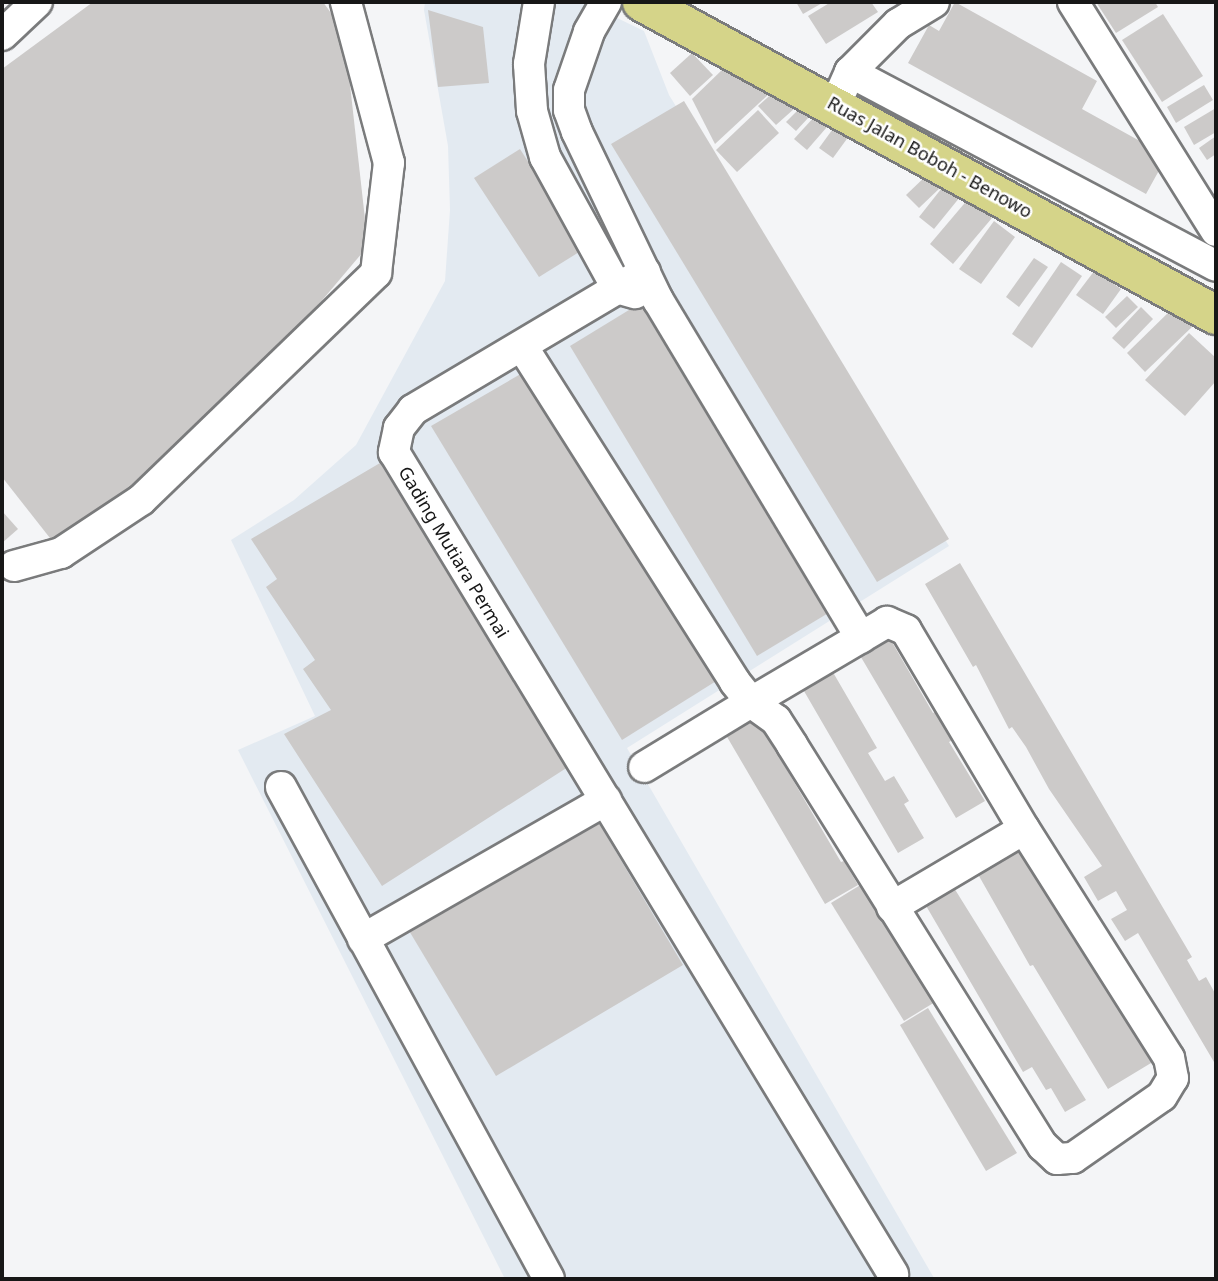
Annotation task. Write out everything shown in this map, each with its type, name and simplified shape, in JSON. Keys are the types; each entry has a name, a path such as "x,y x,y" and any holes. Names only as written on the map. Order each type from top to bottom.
{"main road":[{"name":"Ruas Jalan Boboh - Benowo","path":"642,2 842,88 1216,315"}],"street":[{"path":"2,36 37,2"},
{"path":"14,566 61,553 141,500 376,273 389,163 346,2"},
{"path":"539,2 529,64 532,111 545,157 617,288 659,300"},
{"path":"606,2 589,32 569,90 569,110 577,132 659,300 861,638"},
{"path":"933,2 891,13 842,88 1216,266"},
{"path":"1073,2 1216,231"},
{"path":"532,111 569,110"},
{"name":"Gading Mutiara Permai","path":"606,800 394,452 399,429 413,410 645,272"},
{"path":"522,346 735,682 751,702 776,720 1030,1130 1057,1159 1073,1158 1162,1096 1173,1078 1170,1058 1024,829 906,630 887,622 751,702 644,767"},
{"path":"281,787 549,1279"},
{"path":"363,939 606,800 893,1273"},
{"path":"892,907 1024,829"}],"shaded area":[{"path":"425,2 584,2 644,31 669,95 949,546 627,748 934,1278 505,1279 238,750 315,716 231,540 294,500 356,445 445,281 450,210 448,146 424,10"}],"building":[{"path":"93,2 323,2 344,31 368,246 226,414 57,547 2,477 2,69"},
{"path":"796,2 824,2 803,14"},
{"path":"831,2 871,2 878,12 826,44 808,16"},
{"path":"955,2 1097,81 1082,109 1167,156 1146,194 908,63 929,25 939,31"},
{"path":"1096,2 1155,2 1158,7 1116,33"},
{"path":"428,10 483,27 489,83 438,87"},
{"path":"1163,14 1203,76 1162,102 1122,40"},
{"path":"692,53 713,75 690,96 670,73"},
{"path":"725,67 770,93 715,144 692,99"},
{"path":"1204,85 1213,100 1176,123 1167,107"},
{"path":"777,89 795,108 776,125 758,106"},
{"path":"684,101 949,539 877,582 611,144"},
{"path":"800,108 809,117 796,131 786,122"},
{"path":"1216,108 1216,132 1194,145 1184,127"},
{"path":"758,110 779,133 737,172 716,150"},
{"path":"815,116 827,127 807,150 794,139"},
{"path":"835,126 849,136 833,158 819,148"},
{"path":"1216,136 1216,154 1207,160 1199,148"},
{"path":"520,149 584,249 539,277 474,178"},
{"path":"929,173 942,186 919,208 906,195"},
{"path":"945,184 960,197 934,229 919,217"},
{"path":"969,198 992,218 953,264 930,244"},
{"path":"994,221 1015,237 981,284 959,269"},
{"path":"1034,258 1048,267 1019,307 1006,297"},
{"path":"1061,262 1082,276 1032,348 1012,334"},
{"path":"1095,270 1121,289 1103,314 1076,295"},
{"path":"1127,296 1138,307 1116,328 1105,317"},
{"path":"647,299 835,609 757,656 570,346"},
{"path":"1141,307 1153,319 1124,349 1112,338"},
{"path":"1174,307 1193,326 1145,372 1127,353"},
{"path":"1189,333 1216,358 1216,381 1185,416 1145,380"},
{"path":"531,368 721,678 622,740 431,426"},
{"path":"380,463 568,767 382,886 284,734 331,710 303,669 315,660 266,587 277,579 251,539"},
{"path":"2,511 18,529 2,543"},
{"path":"960,563 1192,957 1187,960 1199,981 1206,977 1216,995 1214,1062 1138,933 1125,941 1111,919 1127,910 1116,891 1098,901 1084,877 1102,866 1049,789 1026,747 1012,727 1009,729 976,665 973,667 925,584"},
{"path":"885,630 933,713 944,706 961,735 949,742 985,801 956,818 855,647"},
{"path":"827,662 877,748 868,753 885,781 894,776 909,801 904,804 924,838 898,853 797,679"},
{"path":"753,712 841,862 844,861 858,885 825,904 723,730"},
{"path":"593,813 683,965 496,1076 405,924"},
{"path":"1026,839 1156,1060 1108,1089 1033,965 1030,966 975,869"},
{"path":"946,875 1086,1100 1065,1112 1051,1088 1046,1090 1032,1067 1023,1072 918,892"},
{"path":"862,884 935,1002 904,1021 831,903"},
{"path":"928,1008 1017,1153 986,1171 900,1025"}]}
